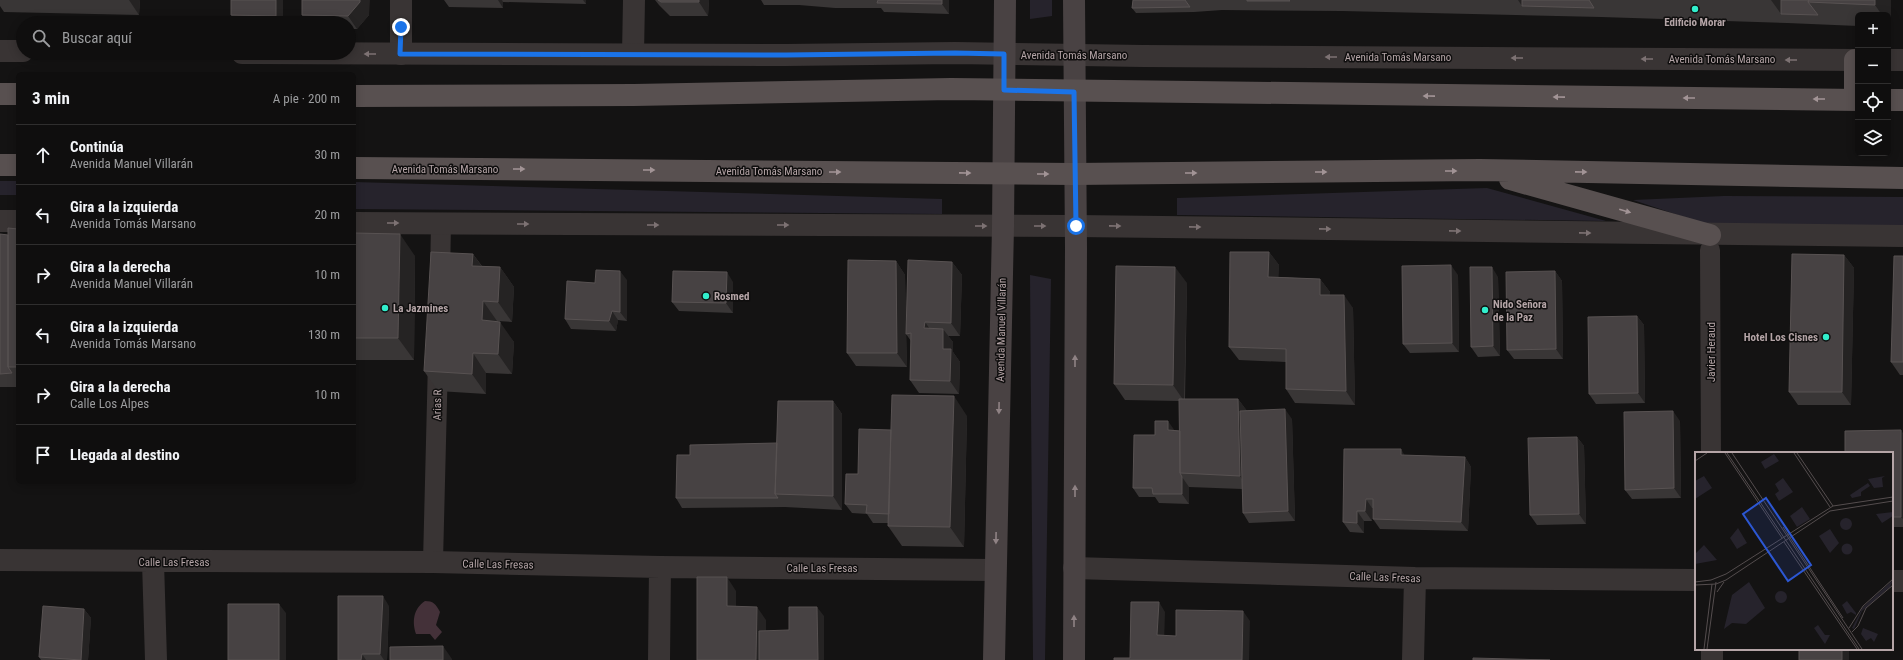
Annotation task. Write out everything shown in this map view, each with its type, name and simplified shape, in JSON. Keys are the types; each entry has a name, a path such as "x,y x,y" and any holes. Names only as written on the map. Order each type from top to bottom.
{"main road":[{"name":"Avenida Manuel Villarán","path":"994,660 1004,174 1005,0"},
{"path":"1074,0 1074,174 1076,226 1074,660"},
{"path":"356,96 1004,90 1855,100"},
{"path":"0,94 16,94"},
{"path":"1891,100 1903,100"},
{"path":"0,165 16,165"},
{"name":"Avenida Tomás Marsano","path":"356,168 1004,174 1480,170 1903,178"},
{"path":"1480,170 1710,242"}],"street":[{"path":"400,54 401,0"},
{"path":"633,54 634,0"},
{"path":"0,51 16,51"},
{"name":"Avenida Tomás Marsano","path":"356,54 955,53 1855,60"},
{"path":"1891,60 1903,60"},
{"path":"0,221 16,221"},
{"path":"356,223 1076,226 1710,242 1903,236"},
{"path":"440,294 442,224"},
{"name":"Javier Heraud","path":"1710,242 1711,452"},
{"name":"Arias R","path":"433,562 438,342"},
{"name":"Calle Las Fresas","path":"0,560 153,562 433,562 660,567 995,570"},
{"path":"153,562 156,660"},
{"path":"659,660 660,567"},
{"name":"Calle Las Fresas","path":"1074,568 1415,578 1695,580"},
{"path":"1413,660 1415,578"}],"shaded area":[{"path":"1030,0 1052,0 1052,16 1030,19"},
{"path":"0,181 16,181 16,195 0,195"},
{"path":"356,182 942,199 942,214 356,209"},
{"path":"1487,188 1606,221 1177,215 1177,198"},
{"path":"1724,196 1903,197 1903,228 1720,229 1633,200"},
{"path":"1030,275 1051,279 1045,660 1033,660"},
{"path":"425,601 434,604 440,612 436,625 442,632 435,640 430,634 416,634 414,616 418,608"}],"building":[{"path":"231,0 276,0 276,16 231,15"},
{"path":"302,0 360,0 360,2 348,16 302,15"},
{"path":"658,0 699,0 699,2 661,2"},
{"path":"878,0 942,0 942,4 877,3"},
{"path":"1133,0 1185,0 1190,7 1132,8"},
{"path":"1289,0 1290,1 1247,1"},
{"path":"1522,0 1589,0 1594,8 1522,6"},
{"path":"1781,0 1809,0 1808,2 1818,15 1781,14"},
{"path":"1809,0 1875,0 1875,5 1808,2"},
{"path":"8,228 16,229 16,367 8,367"},
{"path":"356,233 400,234 398,338 356,338"},
{"path":"0,234 8,235 8,367 12,373 0,374"},
{"path":"431,252 473,254 472,266 500,267 498,302 483,301 482,320 500,322 498,354 473,353 472,374 424,371"},
{"path":"1230,252 1269,252 1268,277 1320,279 1320,295 1344,295 1346,391 1286,389 1286,349 1229,347"},
{"name":"Hotel Los Cisnes","path":"1792,254 1844,255 1842,392 1789,392"},
{"path":"1894,256 1903,256 1903,362 1891,362"},
{"path":"848,260 896,261 897,353 847,353"},
{"path":"908,260 952,262 951,323 925,322 924,328 943,329 943,349 951,349 950,381 910,380 911,333 906,334"},
{"path":"1451,265 1452,343 1403,344 1402,266"},
{"path":"1116,266 1175,267 1173,385 1114,384"},
{"path":"1470,267 1492,267 1493,346 1471,347"},
{"path":"596,270 620,271 620,312 612,311 609,321 565,319 567,281 595,283"},
{"name":"Rosmed","path":"673,271 727,272 726,303 672,302"},
{"path":"1555,271 1556,349 1507,350 1506,272"},
{"path":"1637,316 1638,393 1589,394 1588,317"},
{"path":"892,395 954,396 950,527 888,526"},
{"path":"1179,399 1238,399 1240,476 1180,473"},
{"path":"778,401 833,401 833,496 775,494"},
{"path":"1285,409 1288,511 1243,513 1240,411"},
{"path":"1673,411 1674,488 1625,490 1624,412"},
{"path":"1155,421 1168,421 1168,430 1180,431 1180,473 1182,477 1182,494 1153,494 1152,488 1133,488 1134,435 1155,435"},
{"path":"859,429 891,430 889,514 866,513 867,505 845,504 846,474 858,474"},
{"path":"1901,430 1901,517 1893,517 1893,452 1845,452 1845,431"},
{"path":"1577,437 1579,514 1530,515 1528,438"},
{"path":"777,443 775,494 778,498 676,498 677,455 690,455 690,445"},
{"path":"1344,449 1401,449 1401,455 1465,457 1461,522 1373,519 1373,499 1366,499 1365,511 1357,511 1357,523 1343,522"},
{"path":"697,577 727,577 727,606 757,607 756,660 697,660"},
{"path":"338,596 383,596 380,654 362,654 361,660 338,660"},
{"path":"1131,602 1159,602 1157,635 1176,636 1176,610 1243,611 1242,660 1114,660 1114,658 1130,658"},
{"path":"228,604 279,604 279,660 228,660"},
{"path":"43,606 84,609 81,660 39,657"},
{"path":"789,607 817,607 818,660 759,660 759,631 789,630"},
{"path":"443,646 443,660 390,660 390,647"},
{"path":"1799,650 1842,650 1842,660 1799,660"},
{"path":"1473,658 1550,660 1473,660"}],"place":[{"name":"Edificio Morar","path":"1695,9"},
{"name":"Rosmed","path":"706,296"},
{"name":"La Jazmines","path":"385,308"},
{"name":"Nido Señora de la Paz","path":"1485,310"},
{"name":"Hotel Los Cisnes","path":"1826,337"}],"route":[{"path":"401,27 400,54 1004,54 1004,90 1074,92 1074,174 1076,226"}]}
